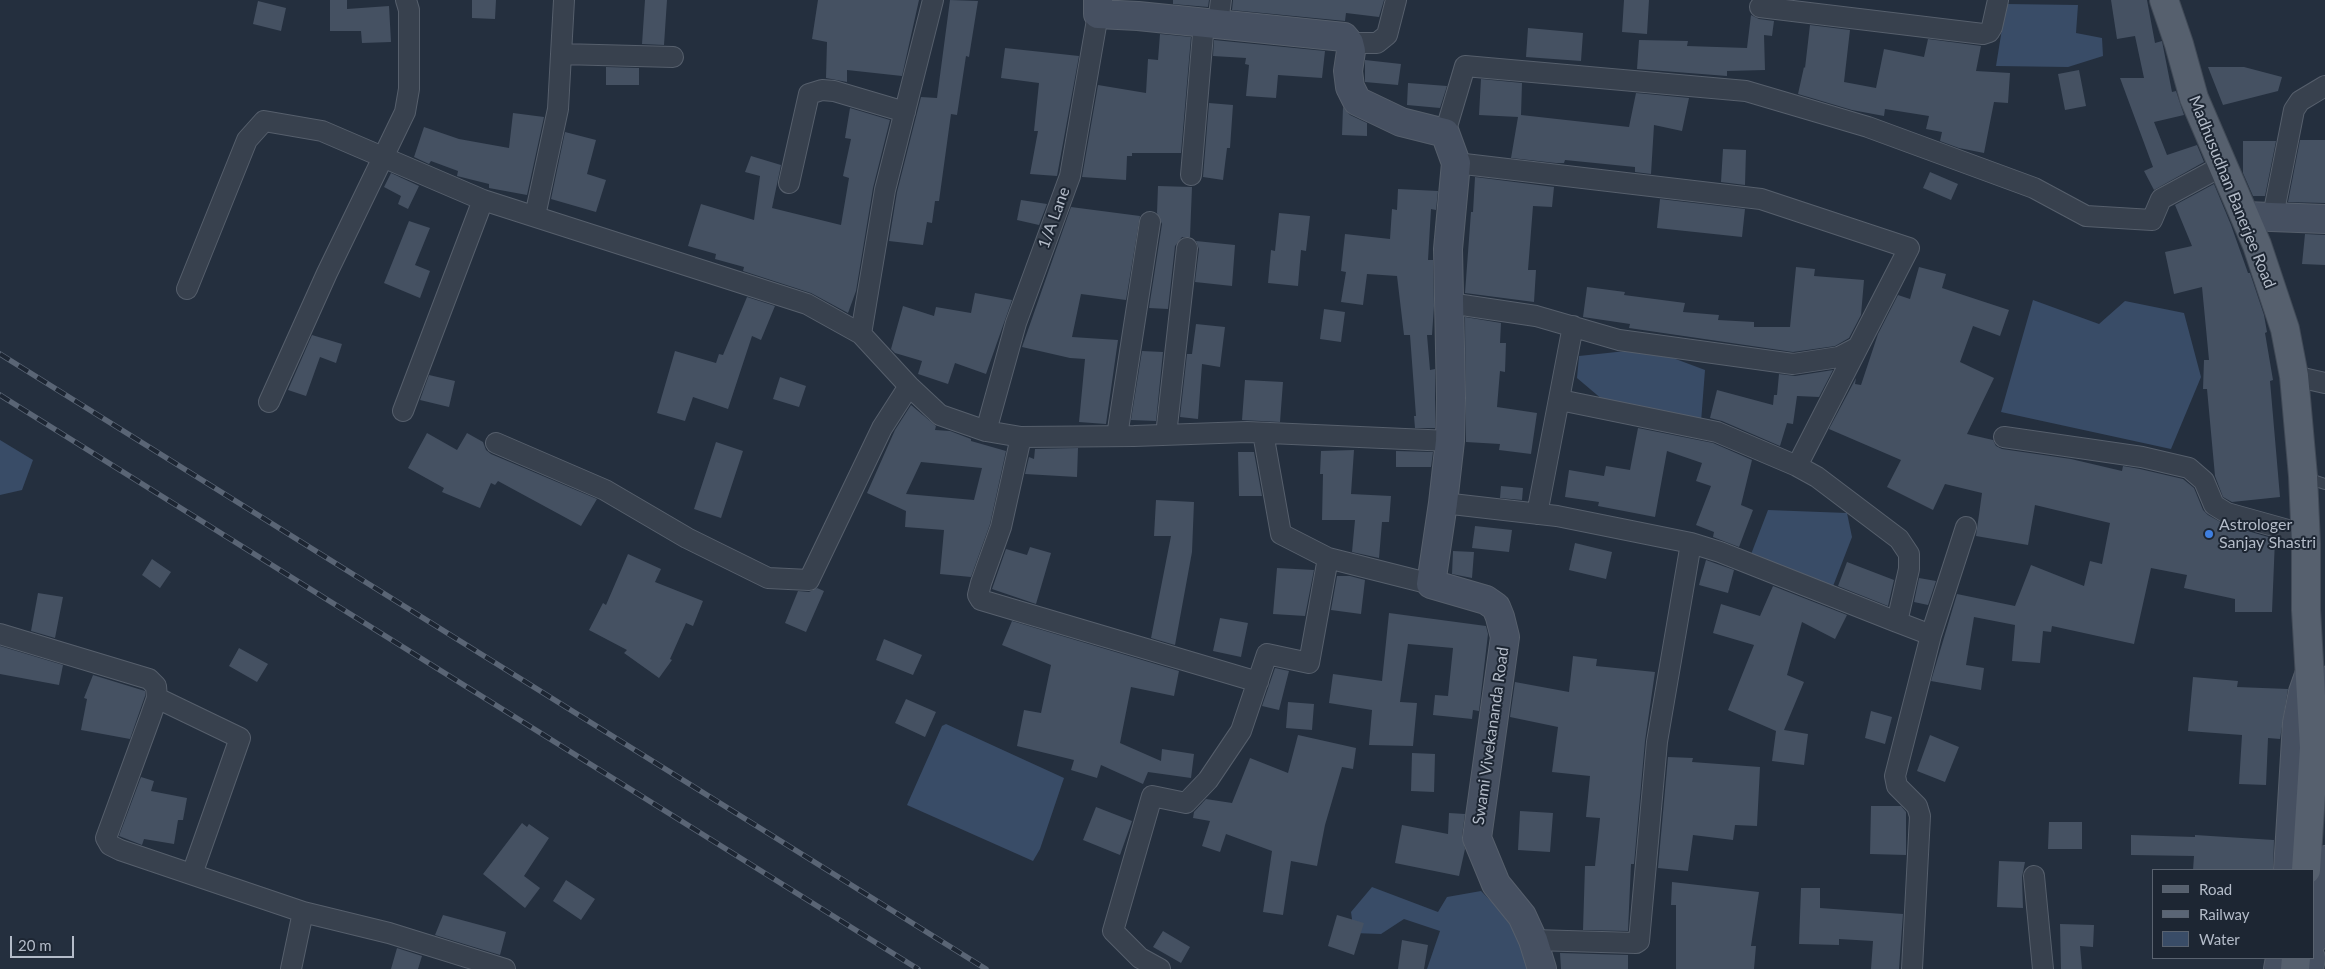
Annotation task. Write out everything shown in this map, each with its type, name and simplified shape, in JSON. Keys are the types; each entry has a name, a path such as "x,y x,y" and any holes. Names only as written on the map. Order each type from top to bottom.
{"main road":[{"name":"Madhusudhan Banerjee Road","path":"2164,0 2194,98 2257,245 2285,329 2314,480 2306,535 2316,645 2310,672 2319,700 2306,869"}],"street":[{"path":"269,402 327,272 405,112 409,88 409,10 406,0"},
{"path":"535,216 558,109 564,0"},
{"path":"861,334 885,190 933,0"},
{"path":"1349,42 1377,43 1387,35 1396,0"},
{"path":"1760,6 1983,34 1989,32 1992,27 1998,0"},
{"path":"1098,7 1214,15 1344,37 1349,42 1351,51 1348,71 1350,87 1357,101 1401,122 1445,133"},
{"name":"1/A Lane","path":"986,431 1016,322 1070,176 1098,7"},
{"path":"1191,175 1214,15"},
{"path":"561,54 673,57"},
{"path":"1263,433 1281,534 1328,558 1431,584 1450,440 1448,248 1456,163 1445,133 1465,66 1746,91 1868,127 2034,188 2086,216 2152,220 2161,199 2224,166"},
{"path":"2273,216 2294,110 2300,101 2325,86"},
{"path":"789,183 809,94 822,90 834,91 905,112"},
{"path":"187,289 247,140 264,121 322,131 483,200 807,304 861,334 909,386 940,415 986,431 1021,436 1263,433 1450,440"},
{"path":"1456,163 1761,199 1908,248 1797,466"},
{"path":"403,412 483,200"},
{"path":"2245,216 2325,219"},
{"path":"1117,436 1150,222"},
{"path":"1166,435 1187,248"},
{"path":"1449,303 1536,316 1619,340 1793,364 1839,357 1858,347"},
{"path":"1537,514 1573,326"},
{"path":"2294,376 2325,382"},
{"path":"496,443 605,490 687,538 768,578 808,580 882,428 909,386"},
{"path":"1560,400 1717,432 1797,466 1817,477 1899,539 1908,554 1909,569 1897,622"},
{"path":"1021,436 1001,528 980,583 978,595 981,600 1258,682"},
{"path":"2004,437 2142,457 2189,468 2204,481 2214,505 2227,513 2306,535"},
{"path":"1443,503 1594,523 1691,543 1753,564 1931,635"},
{"path":"1912,969 1920,816 1917,806 1897,786 1895,776 1931,635 1966,527"},
{"path":"1533,940 1639,941 1657,742 1691,543"},
{"path":"1160,969 1140,958 1113,931 1152,796 1186,802 1208,780 1241,731 1267,654 1309,663 1328,558"},
{"name":"Swami Vivekananda Road","path":"1431,584 1486,600 1496,607 1505,637 1476,838 1496,884 1522,916 1533,940 1542,969"},
{"path":"0,634 149,679 156,686 157,698 106,838 110,845 303,912 389,933 504,969"},
{"path":"2288,869 2298,715 2310,672"},
{"path":"157,698 240,738 192,874"},
{"path":"2315,934 2322,898 2325,860"},
{"path":"2034,876 2043,969"},
{"path":"291,969 303,912"}],"water":[{"path":"2006,4 2078,5 2076,33 2102,38 2103,56 2068,67 1996,66"},
{"path":"2033,300 2099,324 2125,301 2184,313 2201,377 2171,449 2001,412"},
{"path":"1626,351 1673,358 1705,370 1701,422 1603,400 1577,378 1579,356"},
{"path":"0,440 33,460 22,490 0,495"},
{"path":"1768,510 1847,513 1852,537 1830,594 1750,557"},
{"path":"946,724 1064,778 1040,849 1033,861 907,805 942,726"},
{"path":"1372,887 1438,912 1447,897 1481,891 1513,923 1530,969 1427,969 1440,931 1404,919 1381,934 1354,933 1351,912"}],"building":[{"path":"330,0 347,0 347,9 389,6 391,42 362,43 361,31 330,31"},
{"path":"472,0 496,0 495,19 472,18"},
{"path":"645,0 667,0 664,45 642,44"},
{"path":"818,0 919,0 902,76 847,70 847,82 826,78 827,42 812,39"},
{"path":"950,0 978,1 969,57 966,56 957,115 951,114 939,201 935,201 932,223 927,222 923,245 889,241 897,192 921,97 937,98"},
{"path":"1173,0 1209,0 1208,7 1173,4"},
{"path":"1233,0 1384,0 1379,17 1346,13 1345,21 1232,10"},
{"path":"1624,0 1649,0 1647,34 1622,32"},
{"path":"2111,0 2147,0 2155,43 2162,41 2172,92 2176,91 2184,115 2154,122 2167,155 2197,145 2204,162 2154,190 2144,171 2153,167 2120,78 2144,78 2135,36 2117,39"},
{"path":"258,1 286,8 281,31 253,24"},
{"path":"1751,15 1759,19 1774,21 1772,36 1764,35 1765,70 1727,71 1727,76 1637,69 1639,40 1688,41 1687,46 1747,48"},
{"path":"1810,25 1850,30 1844,82 1876,88 1884,49 1924,57 1928,39 1981,46 1976,71 2010,73 2008,103 1994,102 1984,153 1959,148 1940,141 1942,132 1926,129 1929,116 1885,109 1884,116 1852,110 1798,94 1805,68"},
{"path":"1528,28 1583,33 1581,61 1526,57"},
{"path":"1160,34 1191,37 1181,153 1132,153 1132,156 1127,156 1126,180 1082,177 1098,85 1146,93 1148,59 1158,60"},
{"path":"1214,40 1325,51 1322,78 1278,75 1276,98 1246,96 1249,65 1245,64 1246,58 1213,56"},
{"path":"1005,48 1079,56 1057,176 1030,174 1038,131 1034,131 1039,83 1001,78"},
{"path":"1365,60 1401,64 1398,85 1365,82"},
{"path":"606,67 639,68 639,85 606,85"},
{"path":"2208,67 2244,67 2282,77 2278,91 2223,105"},
{"path":"2079,70 2086,106 2065,110 2058,74"},
{"path":"1481,79 1522,83 1521,115 1629,127 1636,93 1689,98 1682,131 1654,125 1651,174 1635,172 1635,167 1565,160 1564,163 1556,163 1511,158 1518,117 1479,115"},
{"path":"1408,83 1447,86 1440,108 1407,105"},
{"path":"1209,103 1233,105 1230,148 1227,148 1223,180 1203,177"},
{"path":"1343,107 1350,115 1367,123 1367,136 1342,135"},
{"path":"850,108 890,120 873,188 856,291 848,313 811,293 743,271 744,267 715,259 716,254 688,246 701,204 754,220 760,176 745,172 751,156 781,165 772,208 841,225 849,178 843,176 851,139 845,138"},
{"path":"513,113 544,117 527,195 489,188 489,184 457,176 458,171 431,161 429,164 414,157 424,127 459,139 509,148"},
{"path":"565,132 596,140 587,174 606,180 596,212 551,199"},
{"path":"2300,140 2325,140 2325,203 2288,202"},
{"path":"2243,141 2276,141 2265,196 2253,196 2243,173"},
{"path":"1723,149 1746,150 1745,185 1721,182"},
{"path":"1930,172 1958,184 1951,200 1923,188"},
{"path":"391,173 419,186 408,209 398,204 401,196 384,187"},
{"path":"1475,177 1554,187 1552,207 1533,206 1528,270 1536,270 1534,302 1465,293"},
{"path":"2214,184 2248,273 2250,273 2264,315 2273,380 2270,381 2280,497 2232,502 2223,497 2215,476 2207,389 2203,389 2204,360 2209,360 2202,287 2174,294 2165,252 2192,246 2175,205"},
{"path":"1158,186 1192,187 1190,237 1182,237 1175,246 1168,309 1149,308 1162,224 1157,213"},
{"path":"1398,189 1438,191 1436,210 1431,209 1428,260 1433,260 1434,306 1432,335 1427,335 1430,370 1435,369 1435,428 1415,428 1414,416 1416,416 1410,335 1404,335 1397,276 1367,274 1363,305 1341,302 1346,272 1341,271 1345,234 1390,239 1392,209 1397,210"},
{"path":"1660,199 1745,209 1742,237 1657,228"},
{"path":"1021,200 1047,204 1039,225 1017,220"},
{"path":"1071,207 1140,216 1126,300 1081,294 1072,337 1118,340 1106,424 1079,422 1085,359 1070,358 1022,347"},
{"path":"1279,213 1310,216 1306,251 1301,250 1298,286 1268,283 1271,250 1275,251"},
{"path":"409,221 430,228 415,265 430,271 420,298 384,283"},
{"path":"2305,234 2325,235 2325,265 2302,264"},
{"path":"1196,241 1235,245 1232,286 1195,282 1199,249"},
{"path":"1796,267 1815,269 1814,276 1864,280 1861,315 1849,338 1835,346 1793,352 1629,328 1630,324 1583,317 1587,287 1625,292 1624,295 1685,303 1683,312 1719,315 1718,320 1754,322 1754,327 1790,327"},
{"path":"1919,267 1946,274 1942,288 2009,310 2000,336 1973,326 1960,362 1994,378 1967,434 1993,440 1996,446 2002,449 2071,459 2122,471 2123,466 2183,479 2194,488 2203,510 2208,515 2224,524 2275,539 2272,612 2235,612 2235,599 2184,588 2187,575 2151,568 2134,644 2052,626 2051,632 2043,631 2040,663 2012,661 2015,625 1974,617 1966,665 1984,668 1981,690 1931,681 1957,594 2015,606 2031,565 2084,586 2090,561 2102,564 2110,523 2035,505 2028,545 1976,536 1982,493 1945,484 1933,510 1887,487 1901,460 1829,429 1856,378 1855,384 1861,385 1878,334 1898,295 1910,299"},
{"path":"975,293 1012,300 986,374 955,363 948,384 918,374 922,361 895,353 891,349 903,306 934,316 936,307 971,313"},
{"path":"747,297 775,306 761,340 752,336 728,409 693,397 685,421 657,413 675,351 716,363 719,354 723,355"},
{"path":"1324,309 1345,312 1341,342 1320,339"},
{"path":"1465,317 1501,323 1500,343 1506,343 1505,372 1500,371 1497,407 1537,413 1531,454 1499,450 1500,444 1466,442"},
{"path":"1196,324 1225,327 1220,367 1202,364 1198,419 1180,417 1187,354 1192,354"},
{"path":"312,335 342,344 336,363 320,357 306,396 288,390"},
{"path":"1142,351 1163,352 1156,421 1131,420"},
{"path":"1833,370 1819,397 1797,396 1793,424 1787,423 1780,446 1722,421 1710,418 1717,390 1773,405 1774,395 1777,395 1779,374 1795,376"},
{"path":"429,375 455,381 449,407 420,400"},
{"path":"780,377 806,386 799,407 773,399"},
{"path":"1245,380 1283,382 1280,422 1242,420"},
{"path":"911,405 936,426 935,430 950,431 971,439 971,441 1006,451 990,524 971,577 940,574 944,530 905,527 906,511 867,493 895,430","holes":["921,462 982,468 974,500 906,494"]},
{"path":"1638,428 1713,443 1752,460 1741,505 1753,510 1739,547 1713,537 1714,532 1696,525 1711,486 1696,481 1702,463 1667,451 1655,517 1598,506 1599,502 1565,497 1569,470 1604,476 1606,466 1630,470"},
{"path":"427,433 457,450 467,433 483,442 486,450 491,454 597,499 581,526 498,481 495,485 491,483 480,508 442,492 444,488 408,468"},
{"path":"716,442 743,451 721,518 694,509"},
{"path":"1078,448 1077,477 1025,474 1029,457 1034,459 1035,449"},
{"path":"1354,450 1351,494 1391,496 1389,522 1382,522 1379,558 1352,552 1355,520 1322,520 1323,474 1320,474 1321,451"},
{"path":"1396,451 1433,452 1431,467 1396,467"},
{"path":"1238,452 1254,452 1262,496 1239,496"},
{"path":"1501,486 1523,488 1522,500 1500,498"},
{"path":"1156,500 1194,502 1192,552 1175,645 1151,638 1171,536 1154,536"},
{"path":"1475,526 1512,530 1509,552 1472,548"},
{"path":"1575,543 1612,552 1606,579 1569,570"},
{"path":"1030,547 1051,553 1036,604 992,589 1006,549 1027,555"},
{"path":"1453,551 1474,552 1472,578 1452,574"},
{"path":"628,554 661,569 655,582 703,601 693,626 686,623 670,659 672,660 659,678 624,653 627,650 589,630 603,603 606,605"},
{"path":"152,559 171,572 160,588 142,575"},
{"path":"1706,560 1734,570 1728,593 1699,585"},
{"path":"1847,562 1894,580 1888,606 1838,586"},
{"path":"1277,568 1314,570 1305,616 1273,614"},
{"path":"1337,576 1350,576 1365,580 1361,614 1331,610"},
{"path":"1919,578 1936,581 1928,605 1914,602"},
{"path":"1773,586 1847,615 1835,639 1802,622 1787,675 1804,682 1784,730 1808,734 1804,765 1772,761 1776,731 1728,710 1754,645 1713,633 1721,604 1760,616"},
{"path":"817,588 824,591 806,632 785,623 798,591 809,592"},
{"path":"38,593 63,597 55,638 31,631"},
{"path":"1389,613 1486,626 1488,634 1479,711 1473,710 1472,719 1433,715 1435,695 1448,696 1453,648 1408,644 1400,702 1417,703 1413,746 1369,745 1372,710 1329,703 1333,674 1382,681"},
{"path":"1220,618 1248,623 1241,657 1213,651"},
{"path":"1012,621 1179,671 1174,696 1131,687 1120,743 1161,761 1162,749 1194,754 1191,778 1148,772 1143,784 1101,765 1097,778 1071,770 1074,760 1017,746 1024,710 1041,713 1051,665 1002,645"},
{"path":"884,639 922,655 913,675 876,660"},
{"path":"0,646 63,665 59,685 0,674"},
{"path":"239,648 268,664 257,682 229,666"},
{"path":"1573,656 1597,659 1596,666 1655,672 1645,741 1634,864 1631,864 1628,931 1583,930 1585,866 1595,866 1600,818 1586,817 1590,776 1552,772 1558,727 1510,717 1515,682 1569,692"},
{"path":"1275,668 1289,671 1279,710 1262,706"},
{"path":"93,675 145,691 130,739 81,730 87,699 84,698"},
{"path":"2193,677 2238,681 2237,687 2288,689 2280,739 2268,738 2266,785 2239,784 2242,735 2188,731"},
{"path":"906,699 936,712 925,737 895,723"},
{"path":"1288,702 1314,704 1312,730 1286,728"},
{"path":"1871,711 1892,717 1885,744 1865,738"},
{"path":"1298,735 1356,748 1353,769 1342,767 1325,825 1317,866 1291,861 1283,915 1263,912 1272,851 1226,834 1220,852 1202,846 1210,821 1193,818 1194,812 1206,799 1232,803 1250,758 1288,773"},
{"path":"1930,735 1959,747 1945,782 1917,771"},
{"path":"1412,753 1435,754 1434,792 1411,791"},
{"path":"1668,757 1693,758 1692,762 1760,767 1757,826 1735,825 1733,840 1693,835 1688,871 1658,868"},
{"path":"141,777 154,781 151,791 187,798 183,820 178,820 174,844 144,839 142,845 119,836"},
{"path":"1871,806 1901,806 1906,812 1906,855 1870,854"},
{"path":"1096,807 1132,821 1120,855 1083,840"},
{"path":"1520,811 1553,813 1550,852 1518,850"},
{"path":"1449,813 1465,814 1462,836 1465,849 1459,876 1395,863 1402,825 1448,834"},
{"path":"2049,822 2082,822 2082,849 2048,849"},
{"path":"522,823 527,827 529,824 549,838 524,876 540,888 525,908 483,874"},
{"path":"2131,835 2195,837 2195,835 2274,840 2273,869 2193,869 2194,856 2131,855"},
{"path":"1999,861 2025,862 2022,877 2023,908 1997,907"},
{"path":"566,880 595,899 581,920 553,901"},
{"path":"1672,882 1759,892 1751,946 1756,946 1754,969 1676,969 1676,905 1671,905"},
{"path":"1801,888 1820,888 1820,908 1903,914 1899,969 1871,969 1873,941 1839,939 1839,945 1799,944"},
{"path":"443,915 506,932 500,955 435,935"},
{"path":"1337,915 1364,923 1354,955 1328,946"},
{"path":"2060,924 2094,925 2093,947 2080,946 2082,969 2061,969"},
{"path":"1163,931 1190,947 1181,963 1153,947"},
{"path":"1402,940 1428,945 1424,969 1398,969"},
{"path":"397,948 422,956 418,969 391,969"},
{"path":"1560,953 1628,955 1628,969 1561,969"}],"railway":[{"path":"0,354 986,969"},
{"path":"0,395 918,969"}],"place":[{"name":"Astrologer Sanjay Shastri","path":"2209,534"}]}
